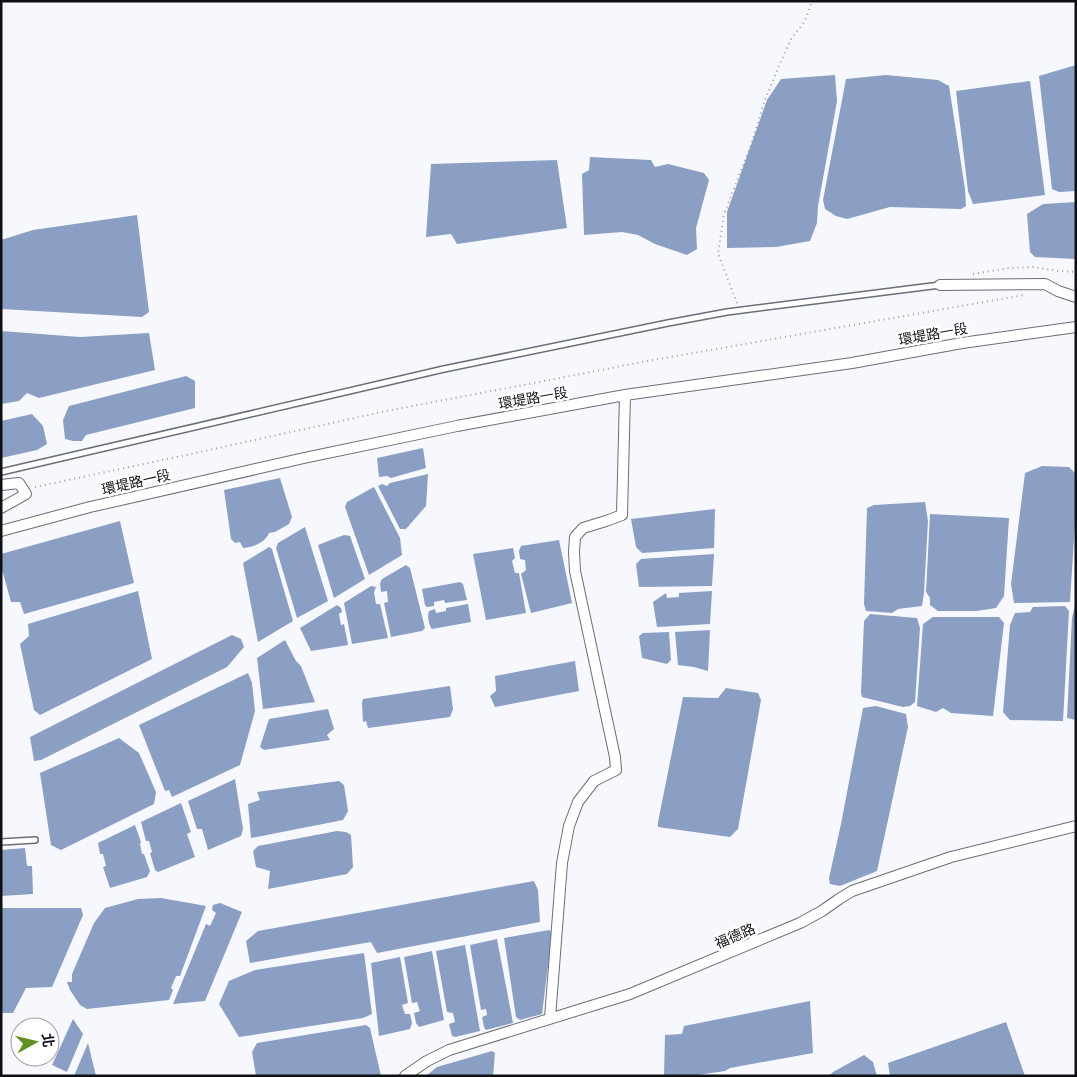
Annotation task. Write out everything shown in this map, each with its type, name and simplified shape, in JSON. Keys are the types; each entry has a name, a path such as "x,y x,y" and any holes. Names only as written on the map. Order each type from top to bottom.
{"street":[{"path":"940,285 1045,284 1076,297"},
{"name":"環堤路一段","path":"1,531 90,507 304,458 457,426 625,395 852,363 962,342 1076,328"},
{"path":"550,1018 562,863 569,826 578,802 594,781 616,770 615,757 575,571 574,552 575,537 583,528 622,515 625,395"},
{"path":"1,484 19,483 26,494 1,508"},
{"name":"福德路","path":"405,1076 427,1061 449,1050 630,994 694,968 800,923 852,891 950,857 1076,826"}],"lane":[{"path":"1,472 444,369 668,323 740,310 940,285"},
{"path":"1,842 35,840"}],"path":[{"path":"740,310 718,254 724,214 779,66 791,39 805,21 812,1"},
{"path":"969,276 975,273 1033,267 1076,272"},
{"path":"23,490 391,410 642,362 1026,295"}],"water":[{"path":"1076,65 1076,191 1059,192 1052,189 1039,76"},
{"path":"835,75 837,101 818,206 817,223 810,241 776,247 727,248 727,212 767,100 781,79"},
{"path":"886,75 938,80 949,86 965,189 966,206 961,209 890,207 847,219 836,216 825,209 823,200 846,79"},
{"path":"1030,81 1045,195 973,204 968,191 956,91"},
{"path":"590,157 651,160 655,167 668,164 704,173 709,180 696,228 697,249 687,255 655,244 638,235 622,232 584,235 582,174 589,170"},
{"path":"557,160 567,228 457,244 451,234 426,237 431,164"},
{"path":"1076,202 1076,259 1035,257 1030,252 1027,214 1043,204"},
{"path":"137,215 149,312 142,317 1,309 1,240 33,230"},
{"path":"1,331 80,337 149,333 155,370 39,398 27,393 19,401 1,404"},
{"path":"186,376 195,381 195,408 86,435 82,441 65,439 63,420 69,406"},
{"path":"32,414 43,426 47,444 37,450 1,458 1,421"},
{"path":"423,448 426,468 391,478 387,476 379,477 377,458"},
{"path":"1042,466 1069,467 1076,474 1070,602 1014,603 1011,584 1025,473"},
{"path":"428,474 426,506 406,529 400,529 378,486 382,484 387,486 390,483"},
{"path":"280,478 292,517 289,524 275,532 269,533 258,544 243,548 240,542 235,543 231,539 224,490"},
{"path":"374,487 400,538 402,555 369,575 345,507 347,502"},
{"path":"925,502 928,521 922,606 898,609 892,613 866,611 864,604 867,508 874,505"},
{"path":"715,509 714,548 642,553 636,547 631,519"},
{"path":"930,514 1009,518 1004,596 996,608 976,611 938,611 930,605 930,598 926,592"},
{"path":"120,521 134,583 24,614 20,602 11,602 1,566 1,554"},
{"path":"305,527 328,601 297,618 276,548 278,543"},
{"path":"344,535 350,536 365,579 334,598 318,545"},
{"path":"559,540 572,603 531,613 521,574 526,570 525,560 520,559 519,551 521,546"},
{"path":"269,547 272,549 293,621 258,642 243,563"},
{"path":"513,548 515,558 512,561 515,573 519,573 526,613 486,620 473,554"},
{"path":"714,554 712,586 639,587 636,564 641,559"},
{"path":"406,565 410,568 425,628 422,631 391,637 384,603 388,602 387,591 381,592 380,583 382,579"},
{"path":"460,582 463,584 467,600 445,603 444,600 434,602 434,606 427,607 425,605 422,589"},
{"path":"371,586 376,587 374,592 376,604 380,604 388,638 352,644 344,603"},
{"path":"138,591 152,659 40,715 34,710 20,644 29,636 28,624"},
{"path":"712,591 710,624 657,627 653,602 666,593 667,598 679,597 679,593"},
{"path":"468,604 471,622 432,629 428,615 429,611 435,609 436,613 446,611 446,608"},
{"path":"337,605 341,608 342,612 339,614 341,625 344,624 348,645 311,651 300,628"},
{"path":"1075,605 1076,720 1067,718 1072,618"},
{"path":"1065,606 1069,611 1063,721 1010,720 1003,712 1010,625 1015,613 1030,612 1033,607"},
{"path":"870,614 917,618 920,628 915,702 910,706 903,707 862,697 864,621"},
{"path":"933,617 999,617 1004,623 993,716 951,713 943,708 936,712 917,706 923,624"},
{"path":"710,630 708,671 678,665 675,632"},
{"path":"669,632 671,660 667,664 642,658 639,636 643,633"},
{"path":"232,635 241,639 244,647 227,667 41,760 34,761 30,737"},
{"path":"285,640 296,661 301,666 315,702 263,709 257,658"},
{"path":"575,661 579,691 495,707 490,696 496,691 495,676"},
{"path":"248,673 252,683 255,711 240,765 172,797 169,790 165,791 139,725"},
{"path":"450,686 453,709 450,717 368,728 366,721 363,722 363,699"},
{"path":"726,688 758,693 761,700 738,829 730,837 658,827 683,697 718,698"},
{"path":"876,706 906,714 908,727 877,871 840,886 830,884 829,878 863,708"},
{"path":"328,709 334,729 327,735 330,740 264,750 260,747 269,719"},
{"path":"119,738 139,753 156,792 154,804 61,850 51,845 40,773"},
{"path":"235,779 243,829 241,836 208,850 202,829 197,829 188,801"},
{"path":"339,781 344,785 348,811 343,820 251,838 248,804 260,800 257,792"},
{"path":"181,803 191,832 187,834 195,857 158,872 155,870 149,841 146,841 141,822"},
{"path":"135,825 141,842 142,854 144,854 150,871 147,877 110,888 103,867 106,866 103,854 100,854 98,843"},
{"path":"337,831 346,832 351,835 353,867 347,874 268,889 270,871 256,867 253,851 258,846"},
{"path":"25,848 27,866 32,866 33,894 1,896 1,850"},
{"path":"534,881 538,890 540,922 377,953 371,942 250,963 246,941 258,931"},
{"path":"161,898 206,906 180,976 176,976 171,988 173,990 169,1000 87,1009 80,1005 67,982 72,982 72,974 94,923 105,908 138,899"},
{"path":"220,903 242,912 205,1001 173,1004 206,924 210,926 216,913 212,910 213,905"},
{"path":"1,908 81,908 83,915 52,987 26,988 13,1013 1,1013"},
{"path":"549,930 552,933 542,1014 520,1020 516,1017 504,938"},
{"path":"497,939 513,1023 486,1030 482,1017 487,1015 486,1009 481,1010 470,945"},
{"path":"465,945 480,1031 455,1037 452,1036 449,1024 455,1022 453,1013 447,1012 436,951"},
{"path":"432,951 444,1020 419,1027 414,1013 420,1011 417,1002 412,1003 404,957"},
{"path":"364,953 372,1014 363,1018 239,1037 219,1004 229,981 255,970"},
{"path":"400,957 408,1003 402,1005 405,1014 410,1014 412,1023 410,1029 379,1036 371,963"},
{"path":"810,1001 813,1053 730,1068 725,1071 690,1076 664,1076 665,1035 682,1034 684,1026"},
{"path":"73,1019 83,1034 67,1072 56,1067 60,1067 60,1047"},
{"path":"1006,1022 1025,1076 890,1076 888,1063"},
{"path":"366,1025 370,1028 381,1076 256,1076 252,1052 257,1043"},
{"path":"88,1043 96,1076 74,1076"},
{"path":"492,1051 495,1053 493,1076 426,1076 437,1067"},
{"path":"864,1055 873,1062 877,1076 829,1076 833,1072"}]}
